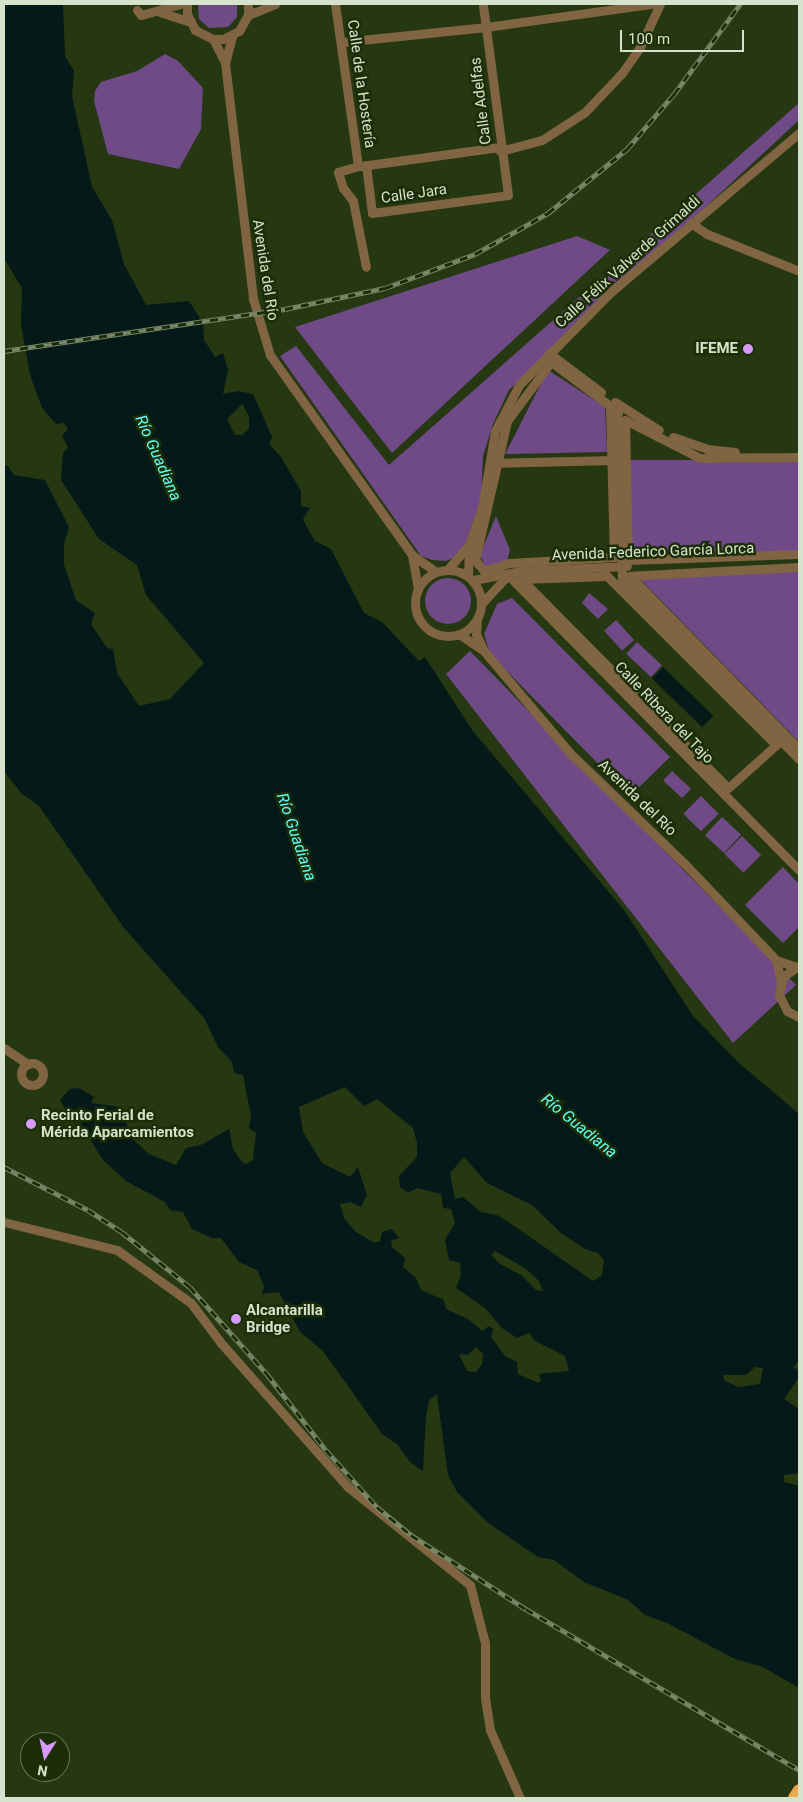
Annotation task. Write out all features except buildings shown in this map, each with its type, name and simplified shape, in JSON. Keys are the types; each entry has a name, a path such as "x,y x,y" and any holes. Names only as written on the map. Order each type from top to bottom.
{"highway":[{"path":"794,1798 799,1790"}],"street":[{"path":"137,10 141,15 180,4"},
{"path":"187,4 190,22 199,33 213,40 232,36 239,31 248,15 248,4"},
{"path":"248,15 275,4"},
{"name":"Calle de la Hostería","path":"335,4 362,166 338,172 343,188 353,201 366,267"},
{"name":"Calle Adelfas","path":"483,4 500,149 508,195"},
{"path":"342,42 486,27 590,8 652,4"},
{"path":"362,166 500,149 542,140 585,112 622,73 640,47 660,4"},
{"path":"157,12 190,22"},
{"name":"Avenida del Río","path":"225,63 232,36"},
{"name":"Avenida del Río","path":"213,40 225,63 253,299 264,339 277,367 412,556 436,572"},
{"name":"Calle Félix Valverde Grimaldi","path":"471,578 473,546 492,463 495,431 508,402 549,353 612,291 799,133"},
{"name":"Calle Jara","path":"362,166 372,213 508,195"},
{"path":"691,223 707,234 799,270"},
{"path":"549,353 620,406 668,435 708,449 748,453 799,451"},
{"path":"618,460 492,463 507,421 551,362 610,406 618,460 628,560 799,554"},
{"path":"620,406 617,416 622,579 779,744"},
{"path":"473,546 475,560 484,571 509,563 614,557 618,460 625,420 700,458 799,457"},
{"name":"Calle Félix Valverde Grimaldi","path":"448,569 473,546"},
{"name":"Avenida del Río","path":"412,556 418,589"},
{"name":"Avenida Federico García Lorca","path":"471,578 508,575 522,571 799,560"},
{"path":"799,568 630,576 799,749"},
{"path":"482,603 471,578 448,569 436,572 418,589 416,611 428,629 442,635 459,634 477,620 482,603 508,575"},
{"name":"Calle Ribera del Tajo","path":"508,575 799,870"},
{"path":"779,744 728,788 521,579 607,576 779,744 799,760"},
{"name":"Avenida del Río","path":"477,620 476,634 484,651 570,753 686,864 776,960 798,966"},
{"name":"Avenida del Río","path":"459,634 484,651"},
{"path":"727,796 779,744"},
{"path":"776,960 781,982 782,1004 799,1017"},
{"path":"781,982 798,966"},
{"path":"4,1048 28,1064"},
{"path":"4,1222 117,1250 191,1303 221,1343 348,1487 470,1585 485,1643 485,1698 490,1730 520,1798"}],"shaded area":[{"path":"198,4 237,4 237,17 228,27 209,28 199,19"},
{"path":"165,54 178,61 203,88 201,129 179,169 108,154 94,101 95,91 101,82 137,71"},
{"path":"799,103 799,120 509,390 493,424 483,456 481,499 464,548 456,557 446,561 432,560 421,556 280,356 296,346 389,465"},
{"path":"577,236 610,250 392,453 295,327"},
{"path":"548,370 605,407 607,452 505,454"},
{"path":"629,460 799,460 799,552 629,552"},
{"path":"496,516 510,550 507,561 486,568 480,555"},
{"path":"799,569 799,742 641,580"},
{"path":"448,578 461,582 467,588 471,601 467,614 461,620 448,624 435,620 429,614 425,601 429,588 435,582"},
{"path":"589,593 608,609 598,619 582,603"},
{"path":"512,598 670,757 630,796 490,654 484,634 497,604"},
{"path":"616,620 634,640 622,651 604,631"},
{"path":"637,642 662,665 651,677 626,654"},
{"path":"470,651 796,985 733,1043 446,674"},
{"path":"672,771 691,789 682,798 663,781"},
{"path":"701,796 719,814 701,831 683,814"},
{"path":"722,817 741,835 724,853 705,835"},
{"path":"742,836 761,855 743,873 724,854"},
{"path":"783,867 799,884 799,927 783,943 745,905"}],"water":[{"name":"Río Guadiana","path":"4,4 63,4 65,56 74,71 72,96 92,187 112,220 124,264 146,305 189,301 203,323 204,340 215,357 223,353 228,370 223,394 238,391 253,394 272,437 269,444 281,457 301,491 301,506 310,508 303,519 308,529 315,541 331,549 364,613 382,622 419,661 425,657 472,730 624,910 693,1016 738,1062 799,1114 799,1360 793,1367 799,1370 799,1377 784,1399 799,1409 799,1473 784,1475 784,1482 799,1486 799,1688 763,1667 735,1659 667,1623 645,1615 628,1600 584,1582 554,1560 538,1557 487,1522 457,1492 448,1475 437,1394 429,1400 426,1416 423,1471 410,1462 397,1444 383,1435 323,1351 300,1332 279,1292 262,1294 264,1286 257,1270 239,1262 221,1238 212,1238 192,1229 183,1212 170,1210 165,1202 126,1181 103,1160 76,1117 66,1111 60,1100 70,1089 79,1088 94,1097 91,1103 120,1107 126,1115 128,1135 149,1154 176,1165 186,1148 201,1145 229,1129 233,1149 242,1162 246,1164 253,1160 256,1133 249,1128 251,1116 243,1075 234,1073 232,1062 218,1047 204,1018 124,928 39,806 22,794 4,771 4,467 7,465 14,475 45,480 69,527 64,544 64,565 76,600 95,613 91,624 107,648 113,649 117,673 139,706 170,699 204,663 146,595 137,565 99,539 61,480 63,453 68,448 62,436 68,429 64,423 56,424 42,408 30,375 21,324 22,288 5,260","holes":["242,404 249,416 249,429 242,435 235,435 227,419","345,1087 364,1106 377,1099 413,1128 417,1143 417,1157 399,1176 400,1187 408,1193 417,1188 441,1194 443,1208 451,1209 455,1223 445,1240 449,1260 460,1263 461,1275 456,1288 485,1308 502,1328 517,1338 529,1333 535,1341 565,1356 569,1371 539,1374 541,1381 538,1383 518,1374 517,1362 505,1356 491,1337 493,1329 489,1326 482,1331 468,1319 446,1309 444,1300 421,1290 416,1278 403,1267 405,1258 392,1247 391,1241 399,1238 392,1229 382,1232 380,1242 373,1242 356,1232 344,1218 340,1204 351,1202 361,1207 367,1195 358,1167 350,1177 322,1163 303,1132 299,1107","464,1157 487,1183 532,1205 561,1233 585,1249 598,1253 604,1260 602,1275 593,1281 497,1215 481,1212 463,1197 455,1199 450,1173","495,1251 525,1268 539,1281 543,1291 536,1290 521,1275 500,1264 491,1255","476,1347 483,1354 482,1364 476,1372 467,1371 459,1354 468,1355","755,1367 763,1368 760,1384 738,1387 724,1380 723,1375 746,1375"]},
{"path":"663,667 713,716 702,727 652,679"}],"railway":[{"path":"4,351 285,309 385,288 475,254 548,213 627,149 674,94 740,4"},
{"path":"4,1167 88,1210 122,1232 190,1287 267,1374 326,1450 377,1507 411,1535 526,1609 799,1770"}],"place":[{"name":"IFEME","path":"748,349"},
{"name":"Recinto Ferial de Mérida Aparcamientos","path":"31,1124"},
{"name":"Alcantarilla Bridge","path":"236,1319"}]}
